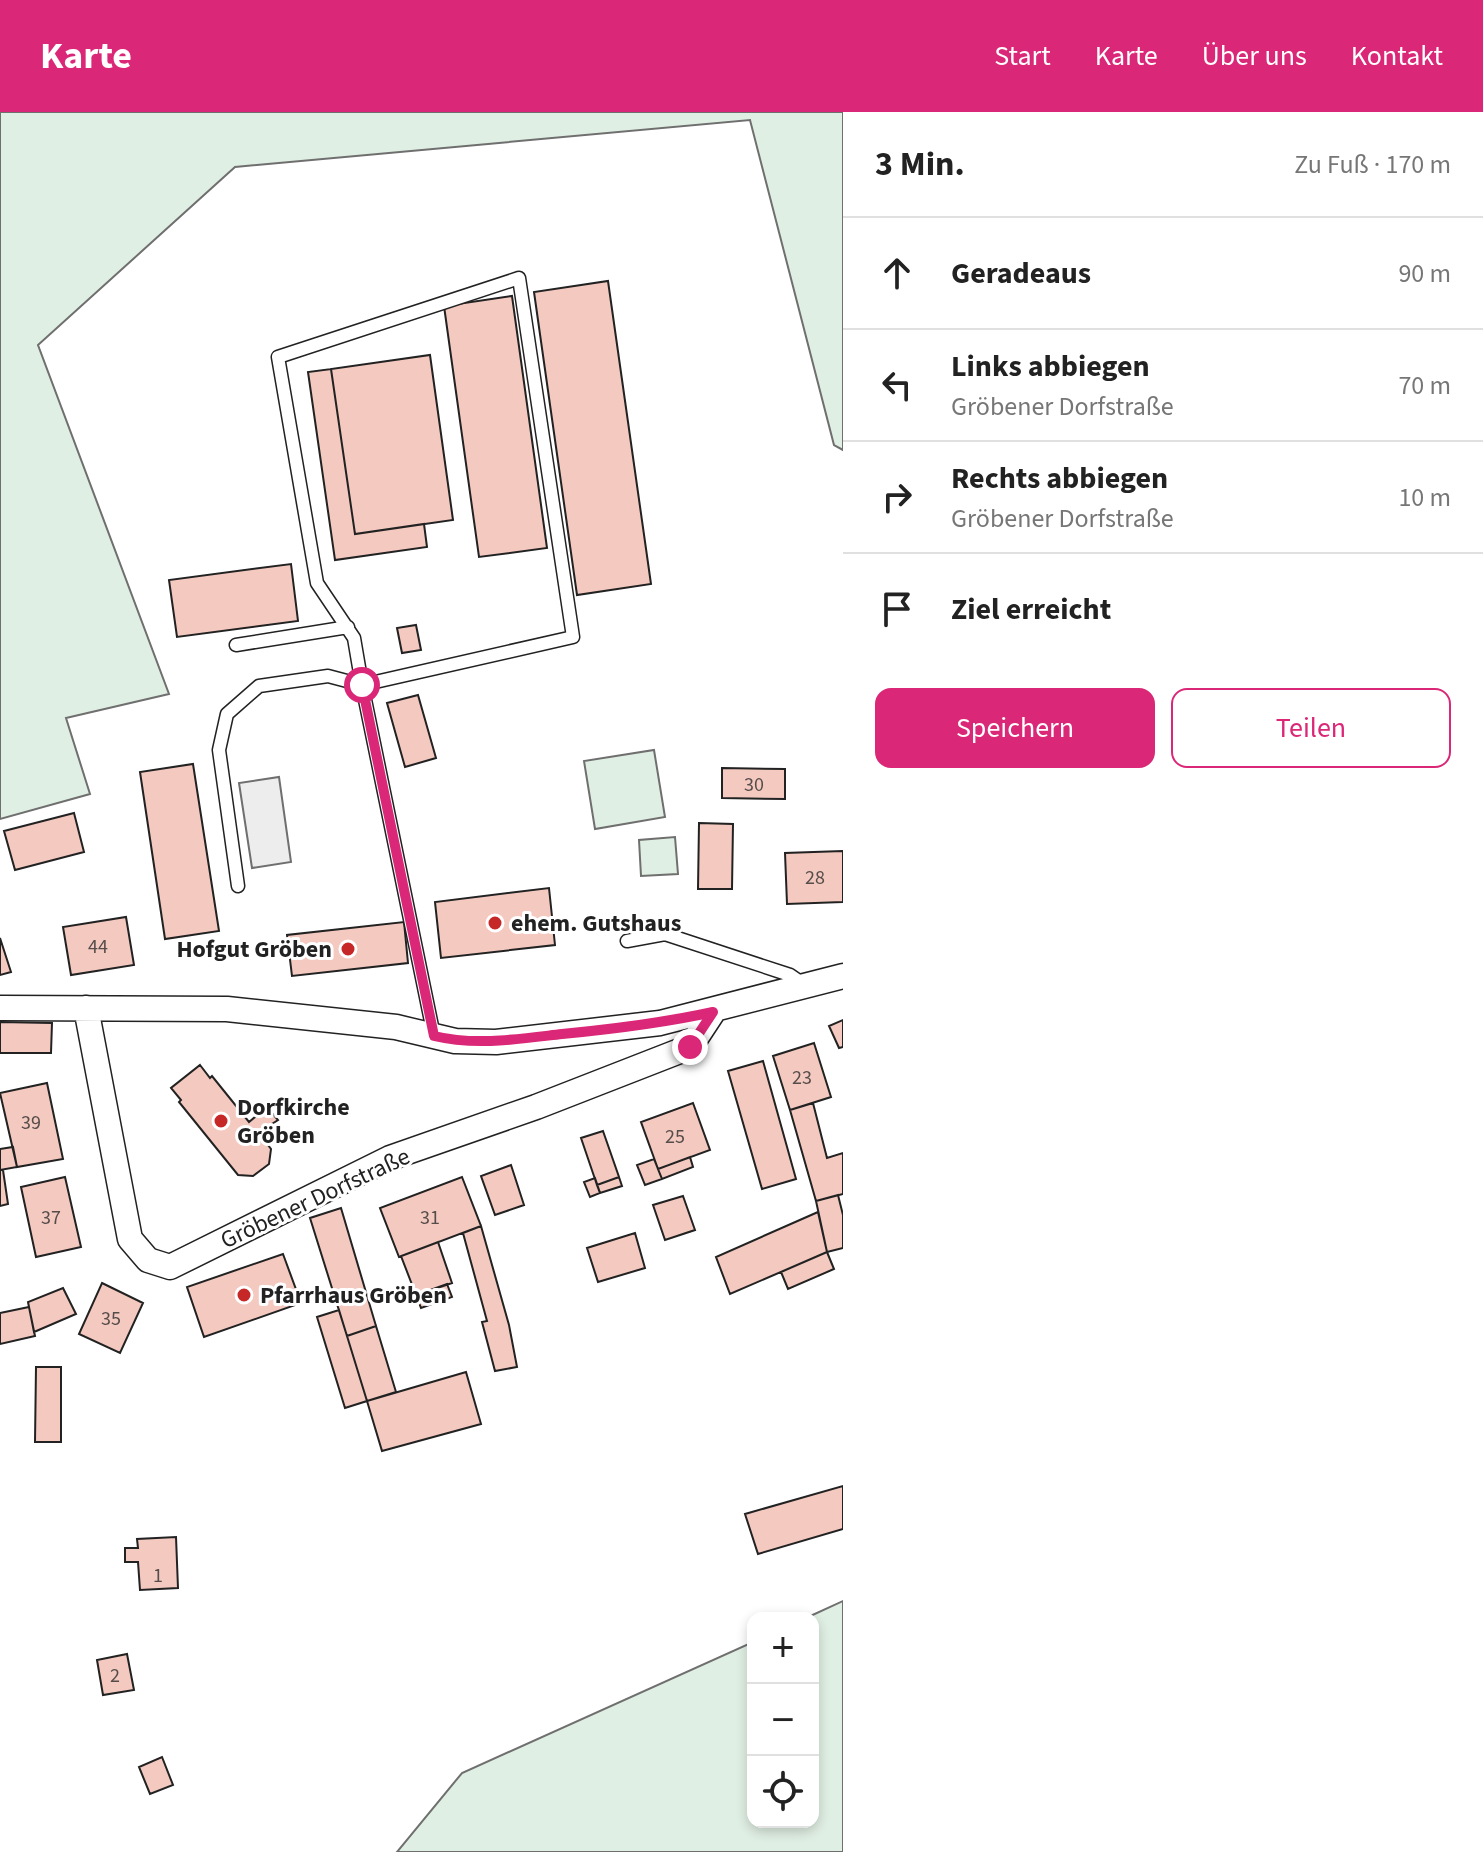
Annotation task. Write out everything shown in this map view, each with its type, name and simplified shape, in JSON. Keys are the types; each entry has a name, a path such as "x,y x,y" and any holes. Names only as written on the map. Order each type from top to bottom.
{"street":[{"path":"0,1008 227,1009 396,1027 455,1041 496,1042 660,1023 713,1012 843,976"},
{"name":"Gröbener Dorfstraße","path":"86,1008 130,1239 148,1260 170,1267 390,1158 536,1107 690,1047 713,1012"}],"lane":[{"path":"238,886 219,750 227,714 259,686 328,676 362,685 573,637 519,278 278,357 317,583 354,638 362,685 434,1036"},
{"path":"236,645 348,627"},
{"path":"627,941 665,934 790,975 807,986"}],"green space":[{"path":"0,112 843,112 843,450 834,445 750,120 235,167 38,345 169,694 66,718 90,794 0,819"},
{"path":"654,750 665,817 595,829 584,761"},
{"path":"675,837 678,874 641,876 639,840"},
{"path":"843,1601 843,1852 397,1852 462,1773 747,1645 747,1828 819,1828 819,1612"}],"shaded area":[{"path":"279,777 291,862 252,868 239,783"}],"building":[{"path":"608,281 651,584 577,595 534,292"},
{"path":"512,296 547,548 479,557 444,306"},
{"path":"430,355 453,520 355,534 331,369"},
{"path":"331,369 355,534 424,524 427,547 335,560 308,372"},
{"path":"291,564 298,621 177,637 169,580"},
{"path":"416,625 421,650 402,653 397,628"},
{"path":"418,695 436,758 405,767 387,703"},
{"path":"193,764 219,931 165,939 140,772"},
{"path":"722,768 785,769 785,799 722,798"},
{"path":"74,813 84,852 15,870 4,831"},
{"path":"699,823 733,824 732,889 698,889"},
{"path":"843,851 843,902 787,904 785,853"},
{"name":"ehem. Gutshaus","path":"549,888 555,945 441,958 435,902"},
{"path":"126,917 134,965 71,975 63,927"},
{"name":"Hofgut Gröben","path":"404,922 408,963 292,976 287,935"},
{"path":"0,938 11,972 0,975"},
{"path":"843,1020 843,1047 839,1048 829,1026"},
{"path":"0,1022 52,1023 51,1053 0,1053"},
{"path":"814,1043 831,1097 790,1110 773,1056"},
{"path":"763,1061 796,1179 762,1189 728,1071"},
{"name":"Dorfkirche Gröben","path":"200,1065 249,1122 267,1107 278,1120 272,1124 281,1135 268,1145 271,1149 269,1164 253,1176 238,1175 171,1088"},
{"path":"47,1083 63,1159 17,1167 0,1093"},
{"path":"693,1103 710,1150 658,1169 641,1122"},
{"path":"813,1103 827,1158 843,1153 843,1194 816,1201 790,1110"},
{"path":"603,1131 619,1177 597,1185 581,1138"},
{"path":"13,1147 17,1167 0,1170 0,1149"},
{"path":"690,1157 693,1167 662,1179 658,1169"},
{"path":"654,1159 662,1179 645,1185 637,1165"},
{"path":"511,1165 524,1205 495,1215 481,1176"},
{"path":"0,1170 3,1170 8,1204 0,1206"},
{"path":"65,1177 81,1247 36,1257 21,1187"},
{"path":"462,1177 481,1226 399,1257 380,1208"},
{"path":"619,1177 622,1186 600,1193 597,1185"},
{"path":"595,1178 600,1193 590,1197 584,1182"},
{"path":"838,1195 843,1215 843,1248 827,1252 816,1201"},
{"path":"683,1196 695,1230 665,1240 653,1205"},
{"path":"341,1208 376,1326 347,1336 310,1218"},
{"path":"818,1212 827,1252 730,1294 716,1257"},
{"path":"481,1226 509,1325 517,1367 495,1371 482,1322 487,1321 463,1233"},
{"path":"635,1233 645,1268 598,1282 587,1248"},
{"path":"438,1242 452,1283 416,1295 401,1256"},
{"path":"827,1252 834,1269 788,1289 781,1272"},
{"name":"Pfarrhaus Gröben","path":"283,1254 301,1303 204,1337 187,1287"},
{"path":"102,1283 143,1303 120,1353 79,1334"},
{"path":"447,1284 452,1297 421,1308 416,1295"},
{"path":"63,1288 76,1314 34,1332 28,1302"},
{"path":"29,1307 35,1336 0,1344 0,1313"},
{"path":"339,1310 367,1401 345,1408 317,1317"},
{"path":"376,1326 396,1392 367,1401 347,1336"},
{"path":"36,1367 61,1367 61,1442 35,1442"},
{"path":"466,1372 481,1424 382,1451 367,1401"},
{"path":"843,1486 843,1529 758,1554 745,1514"},
{"path":"176,1537 178,1588 140,1590 138,1562 125,1562 125,1548 138,1548 137,1539"},
{"path":"127,1654 134,1690 103,1695 97,1660"},
{"path":"162,1757 173,1785 150,1794 139,1767"}],"place":[{"name":"ehem. Gutshaus","path":"495,923"},
{"name":"Hofgut Gröben","path":"348,949"},
{"name":"Dorfkirche Gröben","path":"221,1121"},
{"name":"Pfarrhaus Gröben","path":"244,1295"}],"route":[{"path":"362,685 434,1036 455,1041 496,1042 660,1023 713,1012 690,1047"}]}
